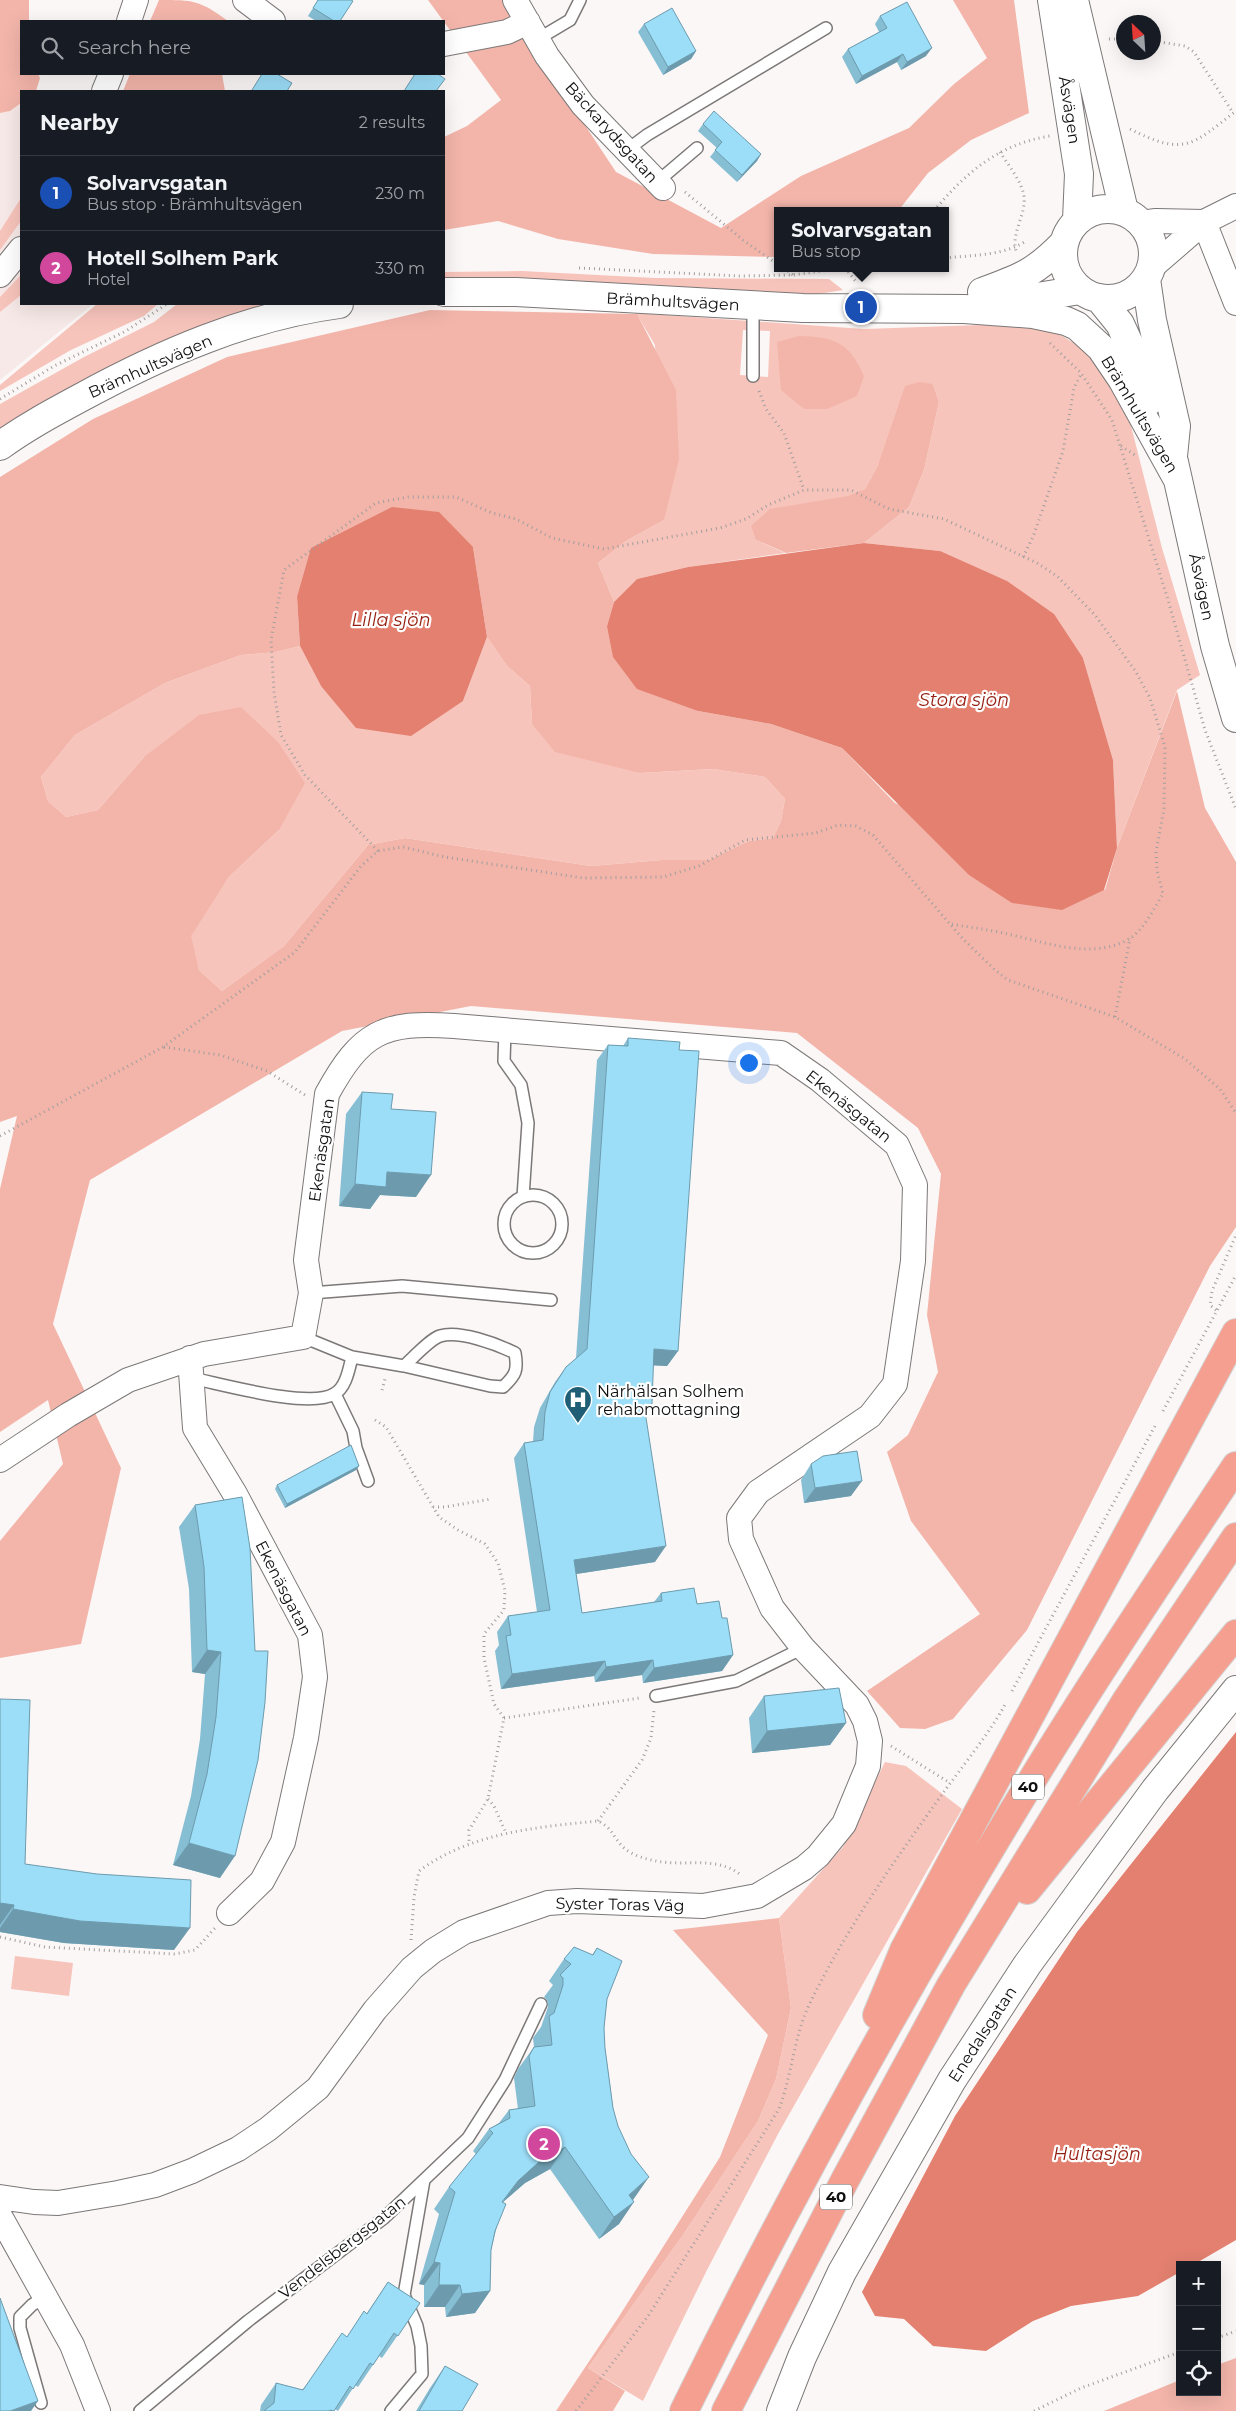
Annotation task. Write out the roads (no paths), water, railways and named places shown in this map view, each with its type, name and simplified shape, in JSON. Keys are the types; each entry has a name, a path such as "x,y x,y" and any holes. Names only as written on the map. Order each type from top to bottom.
{"highway":[{"path":"835,2118 904,1950 1236,1333"},
{"name":"40","path":"684,2411 835,2118 1015,1807 1127,1630 1236,1466"},
{"name":"40","path":"726,2411 841,2188 951,1985 1126,1702 1236,1537"},
{"path":"951,1985 1236,1634"}],"street":[{"path":"129,20 136,0"},
{"path":"245,0 272,20"},
{"name":"Bäckarydsgatan","path":"515,0 533,31 583,105 660,185"},
{"name":"Åsvägen","path":"1052,0 1079,174 1077,220"},
{"name":"Åsvägen","path":"1074,0 1133,217"},
{"path":"445,44 507,32 533,31"},
{"path":"104,90 111,75"},
{"path":"1204,222 1133,217 1110,208 1096,210 1077,220 1068,231 1063,244 1062,257 1065,270 1072,281 1090,294 1112,299 1125,296 1137,289 1149,273 1204,222 1236,206"},
{"path":"1133,217 1152,240 1154,253 1149,273"},
{"path":"1204,222 1236,303"},
{"name":"Brämhultsvägen","path":"953,303 1025,276 1044,264 1063,244"},
{"path":"0,274 20,250"},
{"name":"Åsvägen","path":"1149,273 1152,320 1176,426 1176,468"},
{"name":"Brämhultsvägen","path":"445,292 516,292 803,308 902,307 1033,314 1066,321 1077,326 1101,348 1176,468"},
{"name":"Åsvägen","path":"1090,294 1120,324 1131,348 1160,433 1176,468 1215,646 1236,718"},
{"name":"Brämhultsvägen","path":"902,307 1090,294"},
{"name":"Brämhultsvägen","path":"0,446 32,424 92,391 184,347 254,323 316,307 331,305"},
{"name":"Ekenäsgatan","path":"303,1337 311,1293 306,1260 327,1094 339,1072 354,1053 375,1035 398,1027 424,1024 781,1053 820,1080 896,1145 915,1185 913,1261 895,1384 870,1416 758,1492"},
{"path":"0,1460 68,1415 128,1380 191,1368 204,1354 303,1337"},
{"name":"Ekenäsgatan","path":"191,1368 195,1428 244,1511 310,1635 315,1677 306,1738 283,1842 262,1881 228,1912"},
{"name":"Syster Toras Väg","path":"0,2197 58,2203 118,2193 155,2185 238,2150 268,2130 318,2088 375,2010 412,1968 433,1951 464,1932 548,1903 577,1901 703,1906 757,1896 804,1868 818,1856 844,1824 868,1766 870,1744 865,1721 857,1705 803,1648 772,1608 741,1539 739,1518 758,1492"},
{"name":"Enedalsgatan","path":"781,2411 802,2357 842,2272 952,2080 1027,1965 1155,1790 1236,1690"},
{"path":"0,2216 72,2345 98,2411"}],"lane":[{"path":"533,31 570,20 580,0"},
{"path":"627,150 647,135 826,28"},
{"path":"660,185 697,148"},
{"path":"753,306 753,376"},
{"path":"505,1030 504,1061 521,1085 528,1123 523,1197"},
{"path":"541,1196 556,1206 561,1215 562,1224 557,1241 542,1252 522,1251 508,1238 504,1229 504,1219 508,1210 514,1202 523,1197 541,1196"},
{"path":"311,1293 402,1286 551,1300"},
{"path":"303,1337 352,1357 503,1387 513,1378 518,1368 515,1353 502,1346 456,1334 438,1336 404,1366"},
{"path":"191,1368 294,1399 321,1399 336,1394 344,1384 352,1357"},
{"path":"336,1394 353,1431 356,1448 368,1481"},
{"path":"656,1696 736,1681 803,1648"},
{"name":"Vendelsbergsgatan","path":"140,2411 248,2321 384,2218 468,2138 505,2080 541,2004"},
{"path":"391,2411 422,2374 421,2346 417,2326 404,2295 424,2180"},
{"path":"41,2403 20,2328 20,2317 32,2305 46,2296"}],"water":[{"name":"Lilla sjön","path":"392,507 439,512 473,547 487,637 463,701 411,736 356,728 321,686 300,646 297,597 311,548"},
{"name":"Stora sjön","path":"864,543 940,551 1007,581 1054,614 1083,658 1113,760 1117,848 1104,890 1062,910 1012,903 969,875 842,748 771,724 698,711 637,689 613,657 607,626 614,602 637,579 688,567"},
{"name":"Hultasjön","path":"1236,1732 1236,2240 1200,2261 1176,2261 1176,2274 1138,2296 1071,2306 1033,2321 986,2351 933,2346 904,2319 875,2316 862,2292 955,2116 1077,1932"}],"place":[{"name":"Solvarvsgatan","path":"861,307"},
{"name":"Närhälsan Solhem rehabmottagning","path":"578,1424"},
{"name":"Hotell Solhem Park","path":"544,2144"}]}
